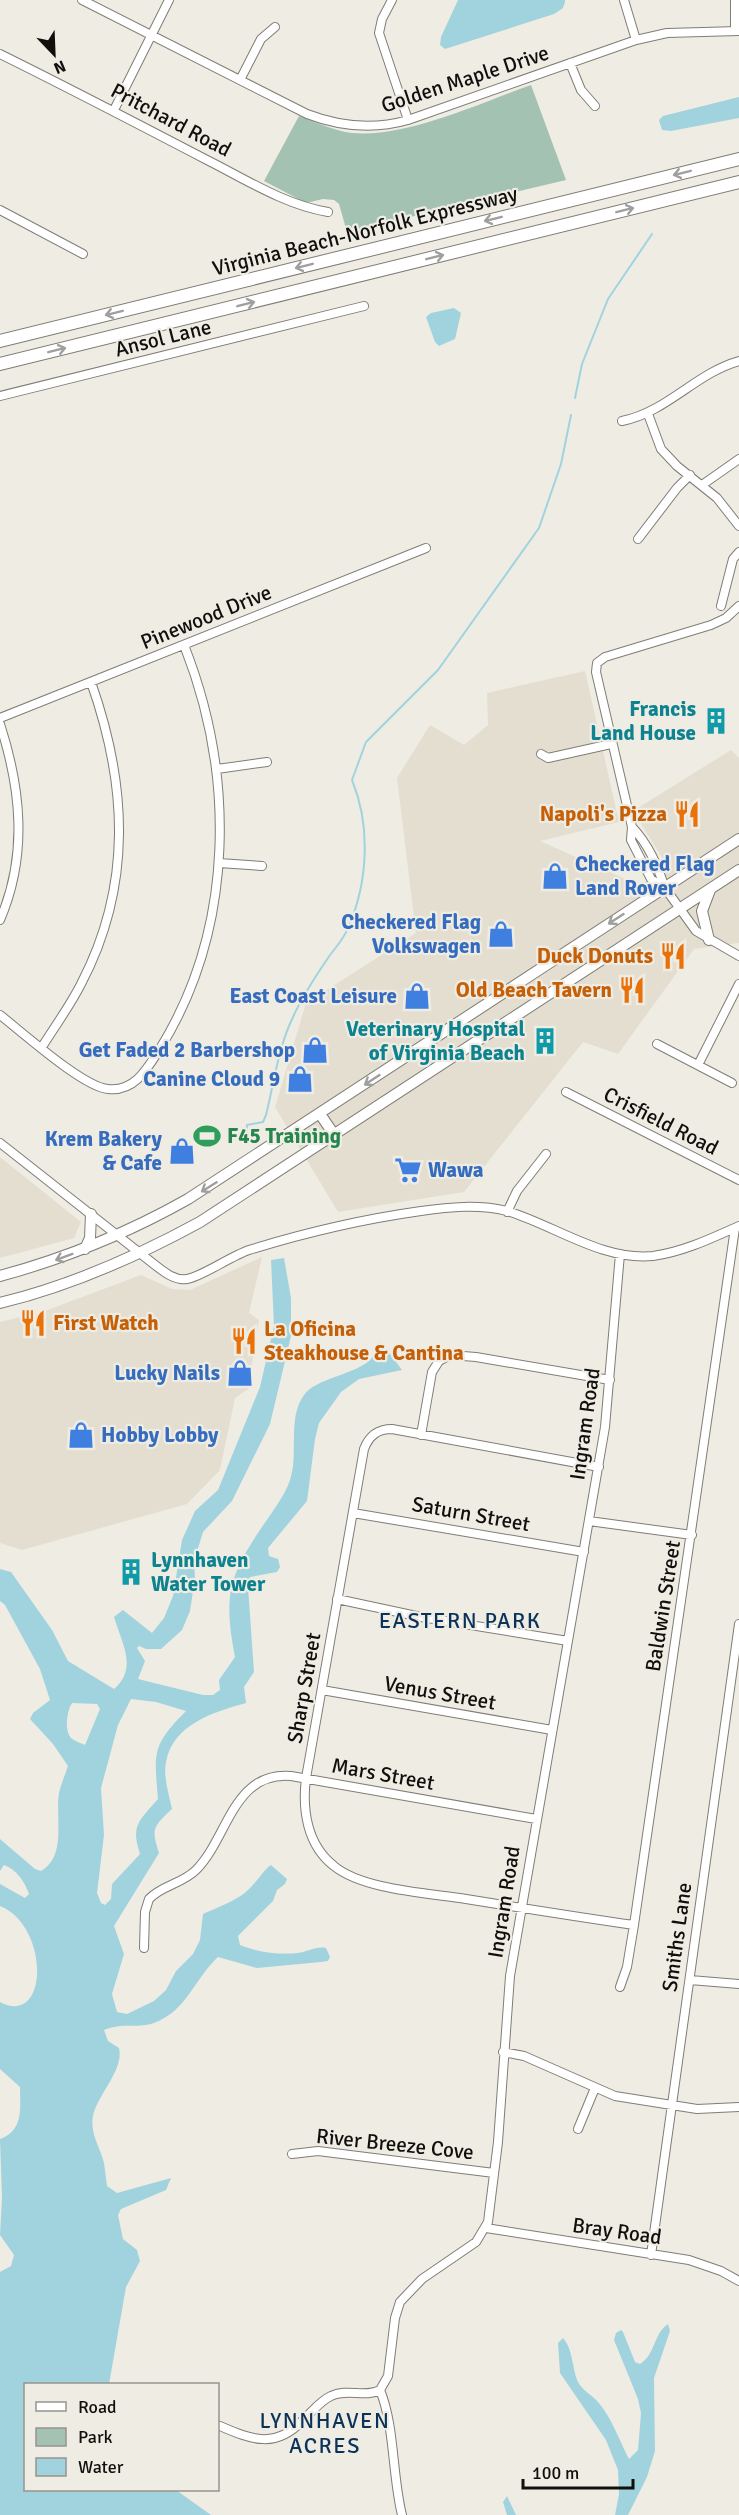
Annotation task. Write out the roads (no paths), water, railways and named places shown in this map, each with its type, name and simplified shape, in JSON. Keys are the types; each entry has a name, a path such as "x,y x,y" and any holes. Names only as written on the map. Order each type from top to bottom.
{"highway":[{"name":"Virginia Beach-Norfolk Expressway","path":"0,341 739,159"},
{"name":"Virginia Beach-Norfolk Expressway","path":"0,364 739,182"}],"main road":[{"path":"0,1276 85,1249 118,1235 207,1188 739,839"},
{"path":"0,1303 76,1280 141,1253 218,1212 739,870"},
{"path":"709,940 702,911 711,888"},
{"path":"320,1114 335,1136"},
{"path":"85,1249 90,1238 91,1214"}],"street":[{"name":"Golden Maple Drive","path":"82,0 307,114 337,124 380,126 408,120 636,40 667,33 737,31"},
{"path":"114,110 169,0"},
{"path":"392,0 382,19 380,33 408,120"},
{"path":"624,0 636,40"},
{"path":"735,0 737,31"},
{"path":"240,80 261,39 275,27"},
{"name":"Pritchard Road","path":"1,57 114,110 254,184 302,206 328,212"},
{"path":"570,63 581,90 594,106"},
{"path":"0,210 83,254"},
{"name":"Ansol Lane","path":"0,396 364,306"},
{"path":"622,421 648,414 722,368 739,361"},
{"path":"648,414 661,449 677,466 702,485 738,524"},
{"path":"702,485 739,459"},
{"path":"638,539 677,488 690,475"},
{"name":"Pinewood Drive","path":"0,718 426,548"},
{"path":"722,606 733,559 739,552"},
{"path":"739,606 726,618 711,625 600,659 596,672 632,827 631,840 639,859 651,879 665,888 696,931 739,956"},
{"path":"0,1015 90,1084 109,1090 129,1085 144,1074 170,1031 190,988 209,926 219,863 220,809 217,769 202,695 184,645"},
{"path":"42,1047 71,1002 92,961 109,913 118,862 120,828 117,778 112,747 91,682"},
{"path":"0,724 16,786 20,830 15,871 0,920"},
{"path":"541,754 548,758 611,744"},
{"path":"217,769 267,762"},
{"path":"219,863 262,866"},
{"path":"698,1065 739,984"},
{"path":"657,1044 732,1083"},
{"name":"Crisfield Road","path":"566,1092 739,1180"},
{"path":"0,1143 170,1275 185,1279 250,1250 366,1221 453,1207 484,1207 507,1212 620,1254 653,1256 737,1227"},
{"path":"507,1212 517,1191 546,1154"},
{"name":"Baldwin Street","path":"620,1987 634,1925 737,1227"},
{"name":"Ingram Road","path":"486,2228 495,2173 508,1994 536,1819 598,1467 610,1380 620,1254"},
{"path":"421,1435 432,1372 439,1361 450,1355 476,1357 610,1380"},
{"name":"Sharp Street","path":"598,1467 386,1430 370,1437 364,1449 352,1512 306,1778 304,1808 309,1829 321,1853 339,1870 384,1885 521,1909 634,1925"},
{"name":"Saturn Street","path":"352,1512 584,1552"},
{"path":"589,1521 692,1535"},
{"path":"337,1599 421,1617 568,1641"},
{"name":"Smiths Lane","path":"651,2255 739,1624"},
{"name":"Venus Street","path":"322,1690 552,1730"},
{"name":"Mars Street","path":"144,1948 149,1899 159,1891 186,1879 201,1865 246,1792 271,1777 284,1775 306,1778 536,1819"},
{"path":"690,1980 739,1984"},
{"path":"503,2052 524,2056 615,2096 717,2109 739,2107"},
{"path":"578,2129 595,2088"},
{"name":"River Breeze Cove","path":"292,2154 318,2151 495,2173"},
{"path":"220,2426 263,2440 276,2439 291,2432 333,2395 352,2392 375,2393 380,2390 388,2376 395,2318 400,2302 413,2286 476,2242 486,2228"},
{"name":"Bray Road","path":"486,2228 705,2265 739,2281"},
{"path":"380,2390 387,2410 392,2463 402,2515"}],"water":[{"path":"458,0 565,0 565,2 563,8 554,14 445,49 440,45 441,37"},
{"path":"739,97 739,118 671,131 662,130 659,120 663,116"},
{"path":"454,308 461,313 455,339 439,346 435,342 426,317 431,313"},
{"path":"284,1258 291,1298 291,1336 270,1424 232,1501 203,1532 194,1561 195,1578 190,1611 182,1630 161,1649 146,1649 139,1646 137,1648 145,1661 138,1679 203,1695 213,1695 220,1690 219,1680 235,1657 230,1617 232,1586 243,1558 282,1497 290,1480 294,1459 294,1425 299,1404 304,1395 316,1385 362,1366 374,1355 381,1342 402,1370 359,1379 341,1392 319,1423 307,1501 268,1548 269,1556 278,1559 280,1567 277,1572 250,1577 248,1587 254,1672 244,1687 246,1703 197,1722 177,1738 170,1749 165,1773 172,1809 155,1828 159,1853 114,1926 124,1954 112,1994 117,2012 127,2014 154,2001 166,1990 176,1971 193,1954 200,1940 203,1914 242,1895 271,1865 287,1879 285,1884 277,1890 273,1901 238,1936 240,1945 284,1954 326,1948 330,1957 328,1961 257,1968 218,1957 182,2003 165,2018 148,2025 117,2026 104,2030 108,2041 119,2048 120,2056 115,2072 97,2104 92,2126 104,2163 107,2186 117,2193 171,2178 166,2190 121,2209 118,2215 123,2239 137,2250 140,2261 126,2287 109,2383 24,2383 24,2491 177,2491 211,2515 0,2515 0,2272 11,2266 14,2255 0,2235 2,2198 0,2139 8,2135 17,2124 20,2087 0,2069 0,2002 16,2006 28,2001 35,1988 37,1971 35,1952 28,1933 16,1917 0,1906 0,1884 25,1898 29,1894 16,1873 4,1865 0,1871 0,1839 35,1869 41,1871 49,1864 57,1847 59,1793 68,1766 53,1744 30,1719 33,1713 50,1700 40,1669 5,1605 0,1601 0,1569 11,1572 52,1630 68,1661 114,1689 121,1681 127,1664 124,1646 114,1617 123,1610 152,1633 164,1618 173,1596 182,1540 195,1511 218,1490 260,1387 274,1326 271,1260","holes":["131,1699 156,1702 186,1711 167,1732 158,1750 156,1759 158,1799 138,1823 136,1836 140,1854 112,1884 111,1899 105,1905 101,1903 97,1893 104,1835 101,1788 118,1725","72,1703 97,1704 100,1709 85,1745 71,1738 67,1726"]},
{"path":"668,2324 670,2331 654,2378 655,2451 647,2477 628,2515 615,2515 619,2494 618,2470 606,2440 560,2373 558,2343 563,2338 566,2342 578,2382 603,2408 629,2459 638,2450 641,2413 638,2399 614,2340 616,2333 621,2330 623,2332 635,2362 640,2364 649,2355 663,2328"},
{"path":"507,2496 516,2515 507,2515 503,2502"}],"waterway":[{"path":"575,398 582,364 608,299 652,234"},
{"path":"246,1137 247,1125 263,1122 266,1115 280,1053 297,1010 318,972 344,936 355,911 365,854 362,816 352,780 366,742 438,670 539,528 561,464 571,415"}],"place":[{"name":"Francis Land House","path":"716,721"},
{"name":"Napoli's Pizza","path":"687,814"},
{"name":"Checkered Flag Land Rover","path":"555,876"},
{"name":"Checkered Flag Volkswagen","path":"501,934"},
{"name":"Duck Donuts","path":"673,956"},
{"name":"Old Beach Tavern","path":"632,990"},
{"name":"East Coast Leisure","path":"417,996"},
{"name":"Veterinary Hospital of Virginia Beach","path":"545,1041"},
{"name":"Get Faded 2 Barbershop","path":"315,1050"},
{"name":"Canine Cloud 9","path":"300,1079"},
{"name":"F45 Training","path":"207,1136"},
{"name":"Krem Bakery & Cafe","path":"182,1151"},
{"name":"Wawa","path":"408,1170"},
{"name":"First Watch","path":"33,1323"},
{"name":"La Oficina Steakhouse & Cantina","path":"244,1341"},
{"name":"Lucky Nails","path":"240,1373"},
{"name":"Hobby Lobby","path":"81,1435"},
{"name":"Lynnhaven Water Tower","path":"131,1572"}],"district":[{"name":"EASTERN PARK","path":"460,1620"},
{"name":"LYNNHAVEN ACRES","path":"325,2432"}]}
